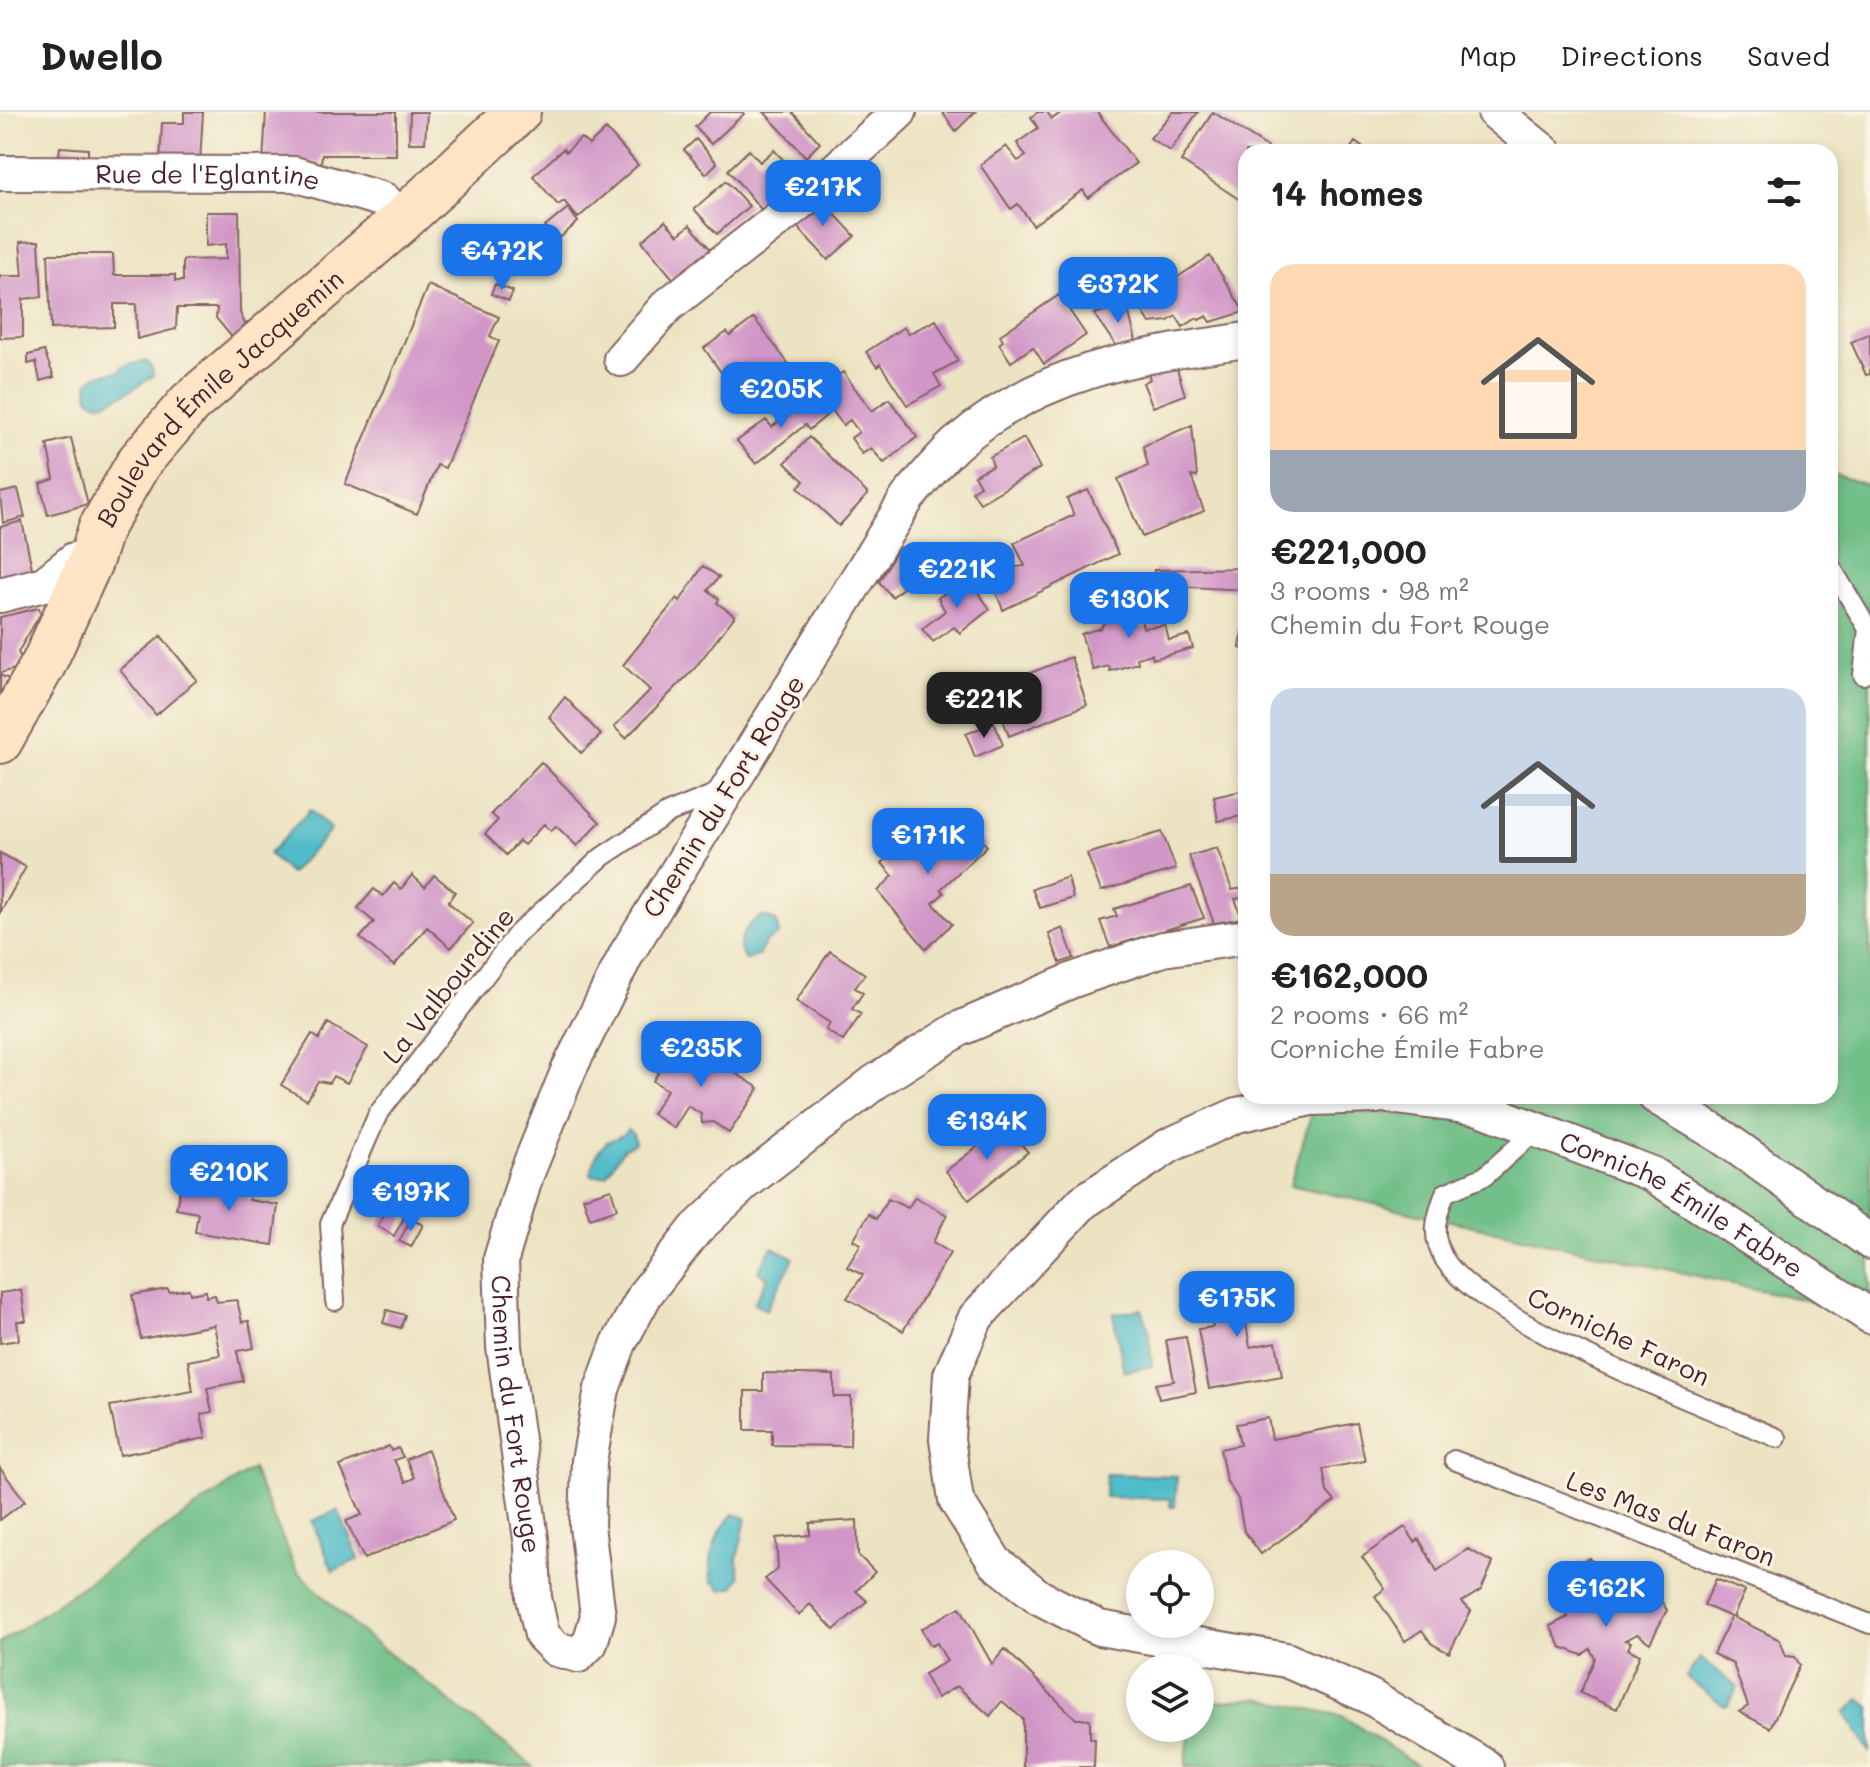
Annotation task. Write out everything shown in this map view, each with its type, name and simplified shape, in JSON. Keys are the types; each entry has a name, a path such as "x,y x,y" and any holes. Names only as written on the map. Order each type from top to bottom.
{"main road":[{"name":"Boulevard Émile Jacquemin","path":"0,741 44,663 90,562 101,528 139,462 190,403 402,220 518,112"}],"street":[{"path":"621,359 667,306 804,199 899,112"},
{"path":"1495,112 1534,144"},
{"name":"Rue de l'Eglantine","path":"0,173 294,174 384,200 402,220"},
{"name":"Chemin du Fort Rouge","path":"1238,341 1116,361 1070,377 1006,408 957,444 908,497 627,953 569,1069 526,1175 501,1259 504,1347 532,1546 534,1598 542,1635 556,1649 578,1655 590,1643 598,1616 588,1500 589,1461 602,1389 619,1343 646,1293 696,1229 745,1183 875,1082 959,1029 1073,980 1163,949 1238,938"},
{"path":"0,595 44,584 74,560 90,562"},
{"path":"1285,1104 1237,1115 1170,1145 1083,1202 976,1317 951,1375 947,1439 956,1500 995,1562 1039,1597 1099,1628 1286,1660 1369,1696 1486,1767"},
{"name":"Corniche Émile Fabre","path":"1450,1104 1480,1108 1652,1174 1870,1316"},
{"path":"1668,1104 1721,1136 1870,1242"}],"lane":[{"path":"1838,578 1868,629 1863,675"},
{"name":"La Valbourdine","path":"335,1301 330,1224 378,1114 517,934 602,857 668,813 728,788"},
{"name":"Corniche Faron","path":"1537,1129 1485,1176 1445,1193 1433,1229 1443,1256 1466,1285 1534,1329 1777,1438"},
{"name":"Les Mas du Faron","path":"1454,1460 1870,1624"}],"green space":[{"path":"1838,476 1870,486 1870,1327 1849,1310 1290,1185 1315,1104 1838,1104"},
{"path":"252,1469 296,1570 355,1627 534,1767 0,1767 0,1643"},
{"path":"1258,1698 1342,1716 1420,1767 1185,1767 1188,1742 1214,1742 1214,1702"}],"water":[{"path":"147,361 153,376 112,400 93,402 89,395 89,381 98,375 121,371 122,366"},
{"path":"310,810 331,830 290,874 269,854"},
{"path":"762,916 776,921 779,934 766,941 758,956 746,960 740,948 743,935"},
{"path":"627,1130 633,1134 635,1143 624,1148 606,1175 593,1176 590,1173 598,1152"},
{"path":"772,1247 794,1258 766,1310 754,1303 768,1278 758,1272"},
{"path":"1142,1309 1149,1330 1152,1366 1124,1372 1113,1314"},
{"path":"1106,1474 1177,1476 1175,1507 1170,1507 1170,1499 1105,1497"},
{"path":"338,1510 359,1559 333,1571 312,1521"},
{"path":"733,1514 746,1518 737,1560 740,1577 735,1586 722,1590 711,1580 712,1552"},
{"path":"1700,1658 1738,1687 1728,1705 1724,1706 1686,1677"},
{"path":"1860,1699 1870,1707 1870,1752 1845,1713"}],"building":[{"path":"184,112 203,112 200,162 160,162 162,123 184,123"},
{"path":"266,112 396,112 396,155 322,155 321,163 263,163"},
{"path":"410,112 427,112 425,143 409,143"},
{"path":"710,112 744,114 711,144 695,127"},
{"path":"764,112 792,112 820,143 806,157"},
{"path":"942,112 975,112 956,131"},
{"path":"1038,112 1047,112 1052,119 1062,112 1097,112 1136,163 1088,198 1083,190 1033,225 1018,204 1011,209 980,165 1006,146 1018,161 1026,156 1017,143 1038,128 1031,117"},
{"path":"1173,112 1198,112 1170,151 1150,138"},
{"path":"1213,112 1263,144 1238,144 1238,199 1181,161"},
{"path":"606,129 638,165 578,218 564,201 558,205 533,176 563,149 566,152 581,138 589,145"},
{"path":"696,139 717,163 706,174 684,150"},
{"path":"60,147 88,149 88,162 58,161"},
{"path":"749,150 760,162 774,150 803,181 765,214 728,170"},
{"path":"726,181 749,206 717,234 694,209"},
{"path":"817,195 855,236 828,260 791,220"},
{"path":"568,208 578,222 556,241 545,227"},
{"path":"206,212 239,212 240,313 248,330 235,341 216,318 217,308 177,308 176,329 137,339 136,304 114,304 114,327 51,329 48,254 113,254 114,275 175,275 175,281 183,281 183,260 226,259 226,244 206,246"},
{"path":"665,221 678,235 690,225 717,257 679,286 642,241"},
{"path":"39,241 42,297 23,299 23,337 0,338 0,276 23,276 20,242"},
{"path":"1210,256 1238,302 1238,314 1211,322 1207,316 1197,318 1183,327 1176,316 1168,321 1150,323 1133,296 1172,272 1176,278"},
{"path":"1081,265 1087,283 1076,287 1064,270"},
{"path":"495,284 513,291 509,301 491,294"},
{"path":"428,285 499,317 490,336 499,341 445,468 437,465 417,514 345,484"},
{"path":"1059,295 1086,335 1044,364 1033,347 1011,362 999,344 1003,341 1000,335"},
{"path":"1127,305 1136,341 1117,347 1094,314"},
{"path":"754,318 788,363 782,368 785,372 748,397 740,387 734,391 704,348 727,332 730,336"},
{"path":"936,320 958,361 934,374 941,386 907,405 880,364 877,367 866,352 904,327 908,334"},
{"path":"1870,333 1870,374 1866,375 1851,342"},
{"path":"44,351 54,377 40,381 36,362 28,364 28,355"},
{"path":"1175,362 1185,395 1153,407 1143,383 1150,379 1146,369"},
{"path":"843,372 872,411 889,399 917,437 884,463 871,448 862,454 851,438 859,432 850,420 843,425 818,391"},
{"path":"812,395 827,415 809,430 805,425 756,464 737,441 766,420 772,427"},
{"path":"1192,425 1197,477 1191,476 1204,511 1142,537 1118,479 1148,466 1143,446"},
{"path":"809,437 868,494 839,526 798,487 804,481 785,463"},
{"path":"71,438 88,504 48,515 40,484 54,479 47,444"},
{"path":"1024,438 1040,468 980,503 972,491 980,486 974,475 993,466 990,457"},
{"path":"18,489 25,517 3,523 0,493"},
{"path":"1088,490 1118,554 1003,610 988,570 1025,566 1014,543 1074,515 1067,499"},
{"path":"22,521 34,578 0,587 0,527"},
{"path":"898,548 917,576 892,597 879,582"},
{"path":"703,566 719,577 708,590 719,599 717,603 735,616 694,669 626,738 614,727 650,690 623,665 677,598 680,601"},
{"path":"1238,568 1238,590 1153,585 1154,570"},
{"path":"967,577 990,609 960,633 954,627 933,642 922,629 945,611 938,598"},
{"path":"1137,602 1143,628 1165,625 1169,640 1189,635 1193,648 1153,659 1152,654 1137,658 1138,663 1110,671 1109,666 1093,670 1081,634 1101,628 1110,610"},
{"path":"39,608 41,613 18,652 21,658 15,669 0,673 0,617"},
{"path":"161,636 197,680 156,715 120,670"},
{"path":"1071,657 1087,705 1009,736 1002,717 1030,706 1032,710 1042,706 1030,673"},
{"path":"991,674 1008,679 1001,704 984,699"},
{"path":"0,675 9,679 0,694"},
{"path":"565,697 601,735 581,753 549,717"},
{"path":"994,722 1003,745 975,757 966,734"},
{"path":"541,762 600,822 577,846 556,826 551,831 544,824 524,845 519,841 506,855 485,834 498,820 491,814"},
{"path":"1238,792 1238,817 1218,821 1214,797"},
{"path":"930,819 946,837 963,820 987,846 941,889 944,893 933,903 952,924 926,949 878,891 893,876 882,863"},
{"path":"1162,832 1176,869 1101,891 1087,854"},
{"path":"1217,848 1232,890 1238,889 1238,898 1235,899 1238,919 1214,923 1189,856"},
{"path":"0,853 26,867 0,913"},
{"path":"412,875 425,887 434,875 455,892 448,902 473,923 451,948 427,927 394,966 360,938 374,922 358,908 374,889 383,896 394,883 401,889"},
{"path":"1068,877 1073,898 1040,908 1032,889"},
{"path":"1191,886 1204,918 1110,947 1100,921 1117,916 1114,909"},
{"path":"1063,928 1074,958 1060,963 1049,934"},
{"path":"830,951 865,974 855,988 863,993 852,1009 861,1014 843,1041 826,1030 830,1023 796,1001"},
{"path":"328,1023 368,1047 347,1083 333,1076 329,1083 318,1081 307,1100 281,1085 312,1034 319,1039"},
{"path":"680,1038 759,1088 729,1133 713,1122 702,1123 701,1114 688,1106 674,1128 652,1114 667,1090 653,1081"},
{"path":"1005,1125 1028,1152 969,1200 946,1171"},
{"path":"182,1180 250,1192 249,1200 278,1205 273,1245 195,1232 198,1213 176,1209"},
{"path":"611,1189 617,1209 590,1218 583,1198"},
{"path":"915,1197 947,1215 933,1242 950,1253 903,1331 847,1298 863,1275 847,1267 861,1244 853,1240 869,1214 876,1219 888,1199 908,1208"},
{"path":"388,1207 405,1216 394,1236 378,1226"},
{"path":"411,1219 423,1225 411,1247 399,1241"},
{"path":"1261,1282 1267,1319 1246,1323 1250,1347 1276,1342 1282,1376 1209,1389 1198,1329 1213,1327 1206,1292"},
{"path":"168,1289 169,1292 189,1289 190,1294 206,1291 206,1297 215,1295 217,1302 237,1300 242,1322 249,1321 254,1348 237,1351 243,1381 207,1388 212,1412 201,1414 206,1438 120,1455 110,1406 193,1391 188,1361 220,1355 214,1325 141,1339 132,1295"},
{"path":"21,1290 26,1321 17,1321 19,1340 0,1343 0,1293"},
{"path":"387,1310 405,1315 401,1328 383,1323"},
{"path":"1186,1337 1196,1392 1159,1399 1156,1384 1174,1381 1166,1340"},
{"path":"763,1373 834,1375 834,1397 851,1397 850,1446 772,1445 772,1430 745,1430 745,1391 763,1391"},
{"path":"1268,1418 1272,1439 1357,1423 1365,1461 1323,1469 1327,1492 1335,1501 1261,1554 1244,1531 1238,1499 1226,1480 1220,1449 1240,1445 1236,1424"},
{"path":"389,1446 391,1451 398,1448 403,1457 394,1460 405,1482 414,1478 406,1459 428,1450 454,1520 364,1559 346,1521 362,1515 340,1466"},
{"path":"0,1468 25,1501 0,1520"},
{"path":"857,1520 858,1555 875,1572 856,1591 867,1601 834,1630 810,1604 799,1615 765,1579 778,1569 776,1538 810,1535 810,1523"},
{"path":"1405,1527 1415,1542 1419,1539 1437,1571 1468,1549 1493,1563 1481,1590 1462,1602 1471,1611 1449,1653 1432,1644 1422,1630 1405,1641 1375,1596 1385,1589 1362,1557"},
{"path":"1590,1558 1604,1583 1629,1596 1651,1585 1667,1610 1650,1643 1637,1634 1625,1640 1631,1642 1628,1649 1640,1655 1617,1709 1580,1693 1595,1658 1590,1649 1582,1655 1561,1647 1550,1626 1568,1617 1556,1593 1573,1584 1566,1572"},
{"path":"1716,1579 1745,1591 1733,1617 1780,1640 1786,1656 1795,1657 1800,1665 1770,1728 1739,1712 1748,1706 1733,1664 1713,1654 1731,1617 1704,1605"},
{"path":"960,1607 992,1664 1005,1649 1076,1719 1090,1719 1090,1738 1095,1739 1094,1767 1023,1767 1023,1719 1002,1701 990,1716 957,1686 937,1698 924,1674 947,1661 937,1643 931,1646 921,1629"}]}
